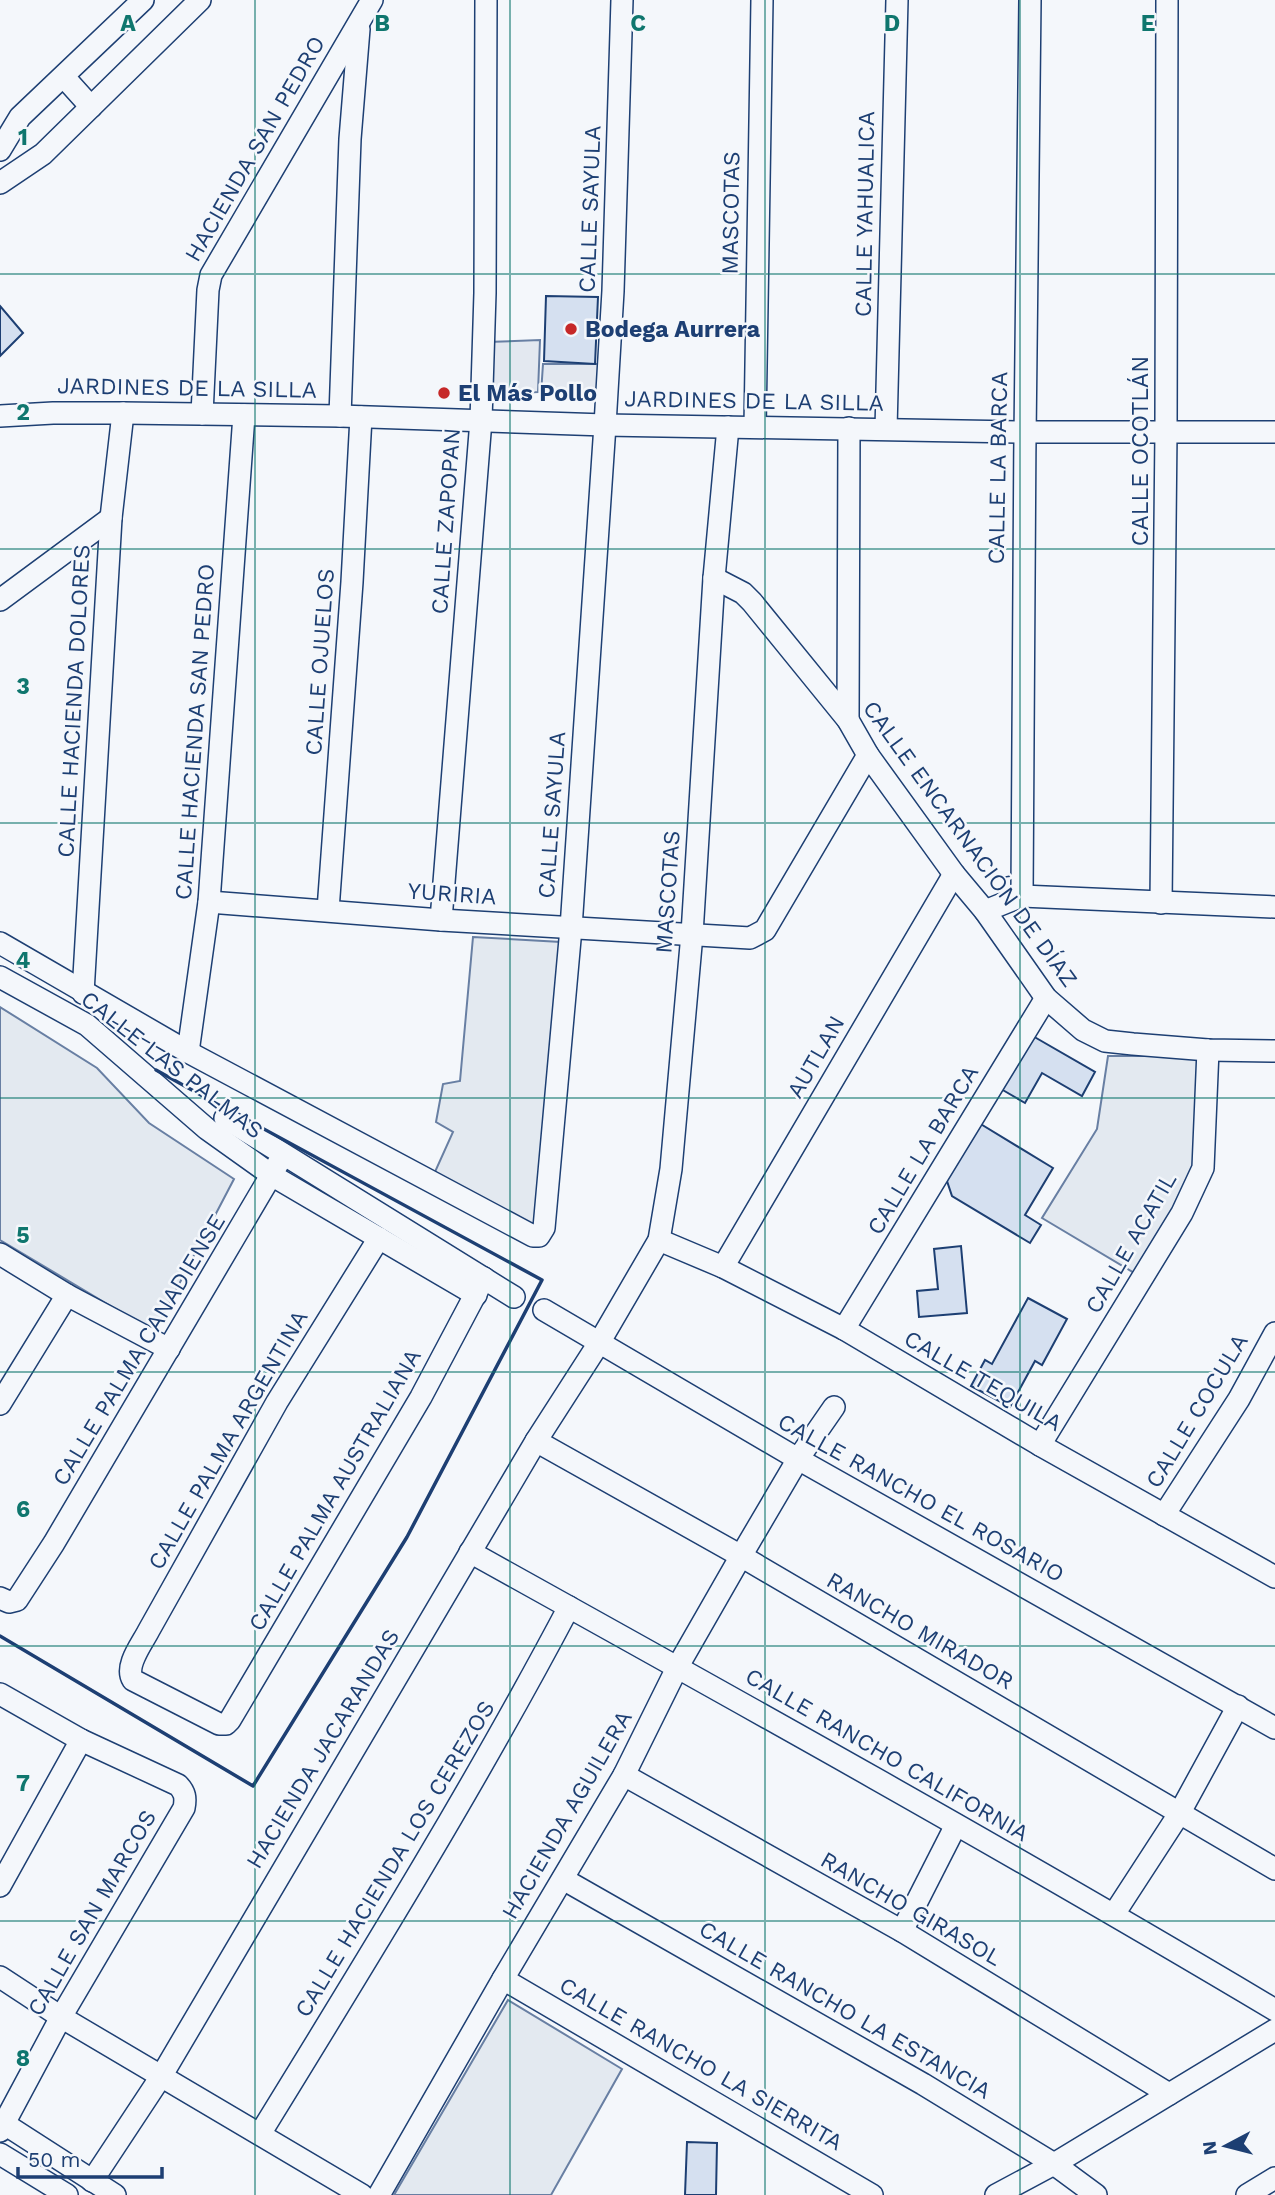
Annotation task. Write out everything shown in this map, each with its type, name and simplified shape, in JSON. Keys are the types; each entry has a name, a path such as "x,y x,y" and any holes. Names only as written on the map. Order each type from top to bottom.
{"street":[{"path":"0,150 20,117 143,0"},
{"path":"4,172 43,154 200,0"},
{"name":"HACIENDA SAN PEDRO","path":"202,414 211,275 372,0"},
{"name":"CALLE ZAPOPAN","path":"441,920 481,420 485,293 486,0"},
{"name":"CALLE SAYULA","path":"188,1052 533,1236 539,1236 544,1228 571,928 605,425 615,253 622,0"},
{"name":"MASCOTAS","path":"755,427 762,0"},
{"name":"CALLE YAHUALICA","path":"886,429 897,0"},
{"name":"CALLE LA BARCA","path":"1022,896 1024,432 1030,0"},
{"name":"CALLE OCOTLÁN","path":"1161,903 1167,0"},
{"name":"CALLE OJUELOS","path":"328,910 351,596 350,139 360,20"},
{"path":"64,77 91,107"},
{"name":"CALLE HACIENDA DOLORES","path":"83,993 111,518 123,413"},
{"name":"JARDINES DE LA SILLA","path":"7,415 202,414 605,425 1024,432 1275,432"},
{"name":"CALLE HACIENDA SAN PEDRO","path":"188,1052 209,902 244,415"},
{"name":"MASCOTAS","path":"598,1343 659,1240 671,1169 692,934 714,578 729,427"},
{"path":"848,720 849,428"},
{"path":"0,600 111,518"},
{"name":"CALLE ENCARNACIÓN DE DÍAZ","path":"714,578 743,593 752,602 848,720 869,755 1046,998 1083,1030 1105,1041 1208,1050 1275,1051"},
{"path":"692,934 750,938 765,930 869,755"},
{"name":"AUTLAN","path":"723,1267 954,874"},
{"path":"985,911 1022,896 1275,907"},
{"name":"YURIRIA","path":"209,902 441,920 692,934"},
{"path":"0,943 188,1052"},
{"name":"CALLE LAS PALMAS","path":"0,976 87,1025 207,1129 272,1177 379,1238 480,1287"},
{"name":"CALLE LA BARCA","path":"844,1329 1046,998"},
{"name":"CALLE ACATIL","path":"1040,1445 1182,1213 1203,1168 1208,1050"},
{"path":"225,1118 480,1287 514,1297"},
{"name":"CALLE PALMA CANADIENSE","path":"6,1600 18,1600 54,1543 283,1155"},
{"name":"CALLE PALMA ARGENTINA","path":"226,1724 219,1724 133,1680 130,1672 149,1630 277,1402 379,1238"},
{"name":"CALLE TEQUILA","path":"659,1240 723,1267 844,1329 1040,1445 1275,1577"},
{"path":"0,1254 67,1295 169,1349"},
{"name":"CALLE PALMA AUSTRALIANA","path":"226,1724 421,1397 480,1287"},
{"path":"0,1404 67,1295"},
{"name":"CALLE RANCHO EL ROSARIO","path":"544,1310 799,1459 1275,1728"},
{"name":"CALLE COCULA","path":"1164,1516 1239,1399 1275,1334"},
{"name":"HACIENDA JACARANDAS","path":"92,2182 162,2075 536,1441 598,1343"},
{"name":"HACIENDA AGUILERA","path":"379,2195 624,1775 678,1666 741,1556 799,1459 834,1407"},
{"name":"RANCHO MIRADOR","path":"536,1441 741,1556 1275,1869"},
{"name":"CALLE RANCHO CALIFORNIA","path":"470,1552 678,1666 1114,1914 1275,2010"},
{"name":"CALLE HACIENDA LOS CEREZOS","path":"260,2134 429,1858 521,1698 569,1607"},
{"path":"0,1694 81,1740 0,1886"},
{"path":"1114,1914 1179,1814 1238,1706"},
{"name":"CALLE SAN MARCOS","path":"1,2125 184,1808 185,1794 178,1786 81,1740"},
{"name":"RANCHO GIRASOL","path":"624,1775 902,1931 1169,2094"},
{"path":"902,1931 956,1825"},
{"name":"CALLE RANCHO LA ESTANCIA","path":"563,1880 923,2084 1054,2164 1096,2195"},
{"path":"0,1977 61,2017 362,2195"},
{"name":"CALLE RANCHO LA SIERRITA","path":"503,1979 872,2195"},
{"path":"996,2195 1054,2164 1275,2030"},
{"path":"1,2125 115,2195"},
{"path":"0,2154 59,2193"},
{"path":"1247,2195 1275,2179"}],"shaded area":[{"path":"540,340 538,392 487,394 487,342"},
{"path":"543,364 599,364 598,392 541,394"},
{"path":"473,937 561,942 535,1222 532,1228 434,1174 453,1132 436,1122 443,1084 460,1081"},
{"path":"0,1007 97,1068 149,1123 234,1179 154,1332 0,1240"},
{"path":"1108,1056 1200,1056 1194,1172 1136,1274 1042,1218 1097,1129"},
{"path":"508,2000 622,2069 551,2195 394,2195"}],"building":[{"name":"Bodega Aurrera","path":"546,296 598,297 595,364 544,361"},
{"path":"0,306 23,333 0,356"},
{"path":"1031,1035 1095,1072 1082,1096 1042,1073 1025,1103 1001,1089"},
{"path":"979,1123 1053,1168 1025,1215 1041,1225 1030,1243 952,1196 946,1178"},
{"path":"961,1246 967,1313 919,1317 917,1291 938,1289 934,1249"},
{"path":"1028,1298 1067,1319 1042,1365 1035,1361 1010,1407 971,1386 985,1360 992,1364"},
{"path":"687,2142 717,2143 716,2195 685,2195"}],"wall":[{"path":"156,1070 226,1109"},
{"path":"0,1636 253,1786 407,1537 542,1280 251,1122"}],"place":[{"name":"Bodega Aurrera","path":"571,329"},
{"name":"El Más Pollo","path":"444,393"}]}
